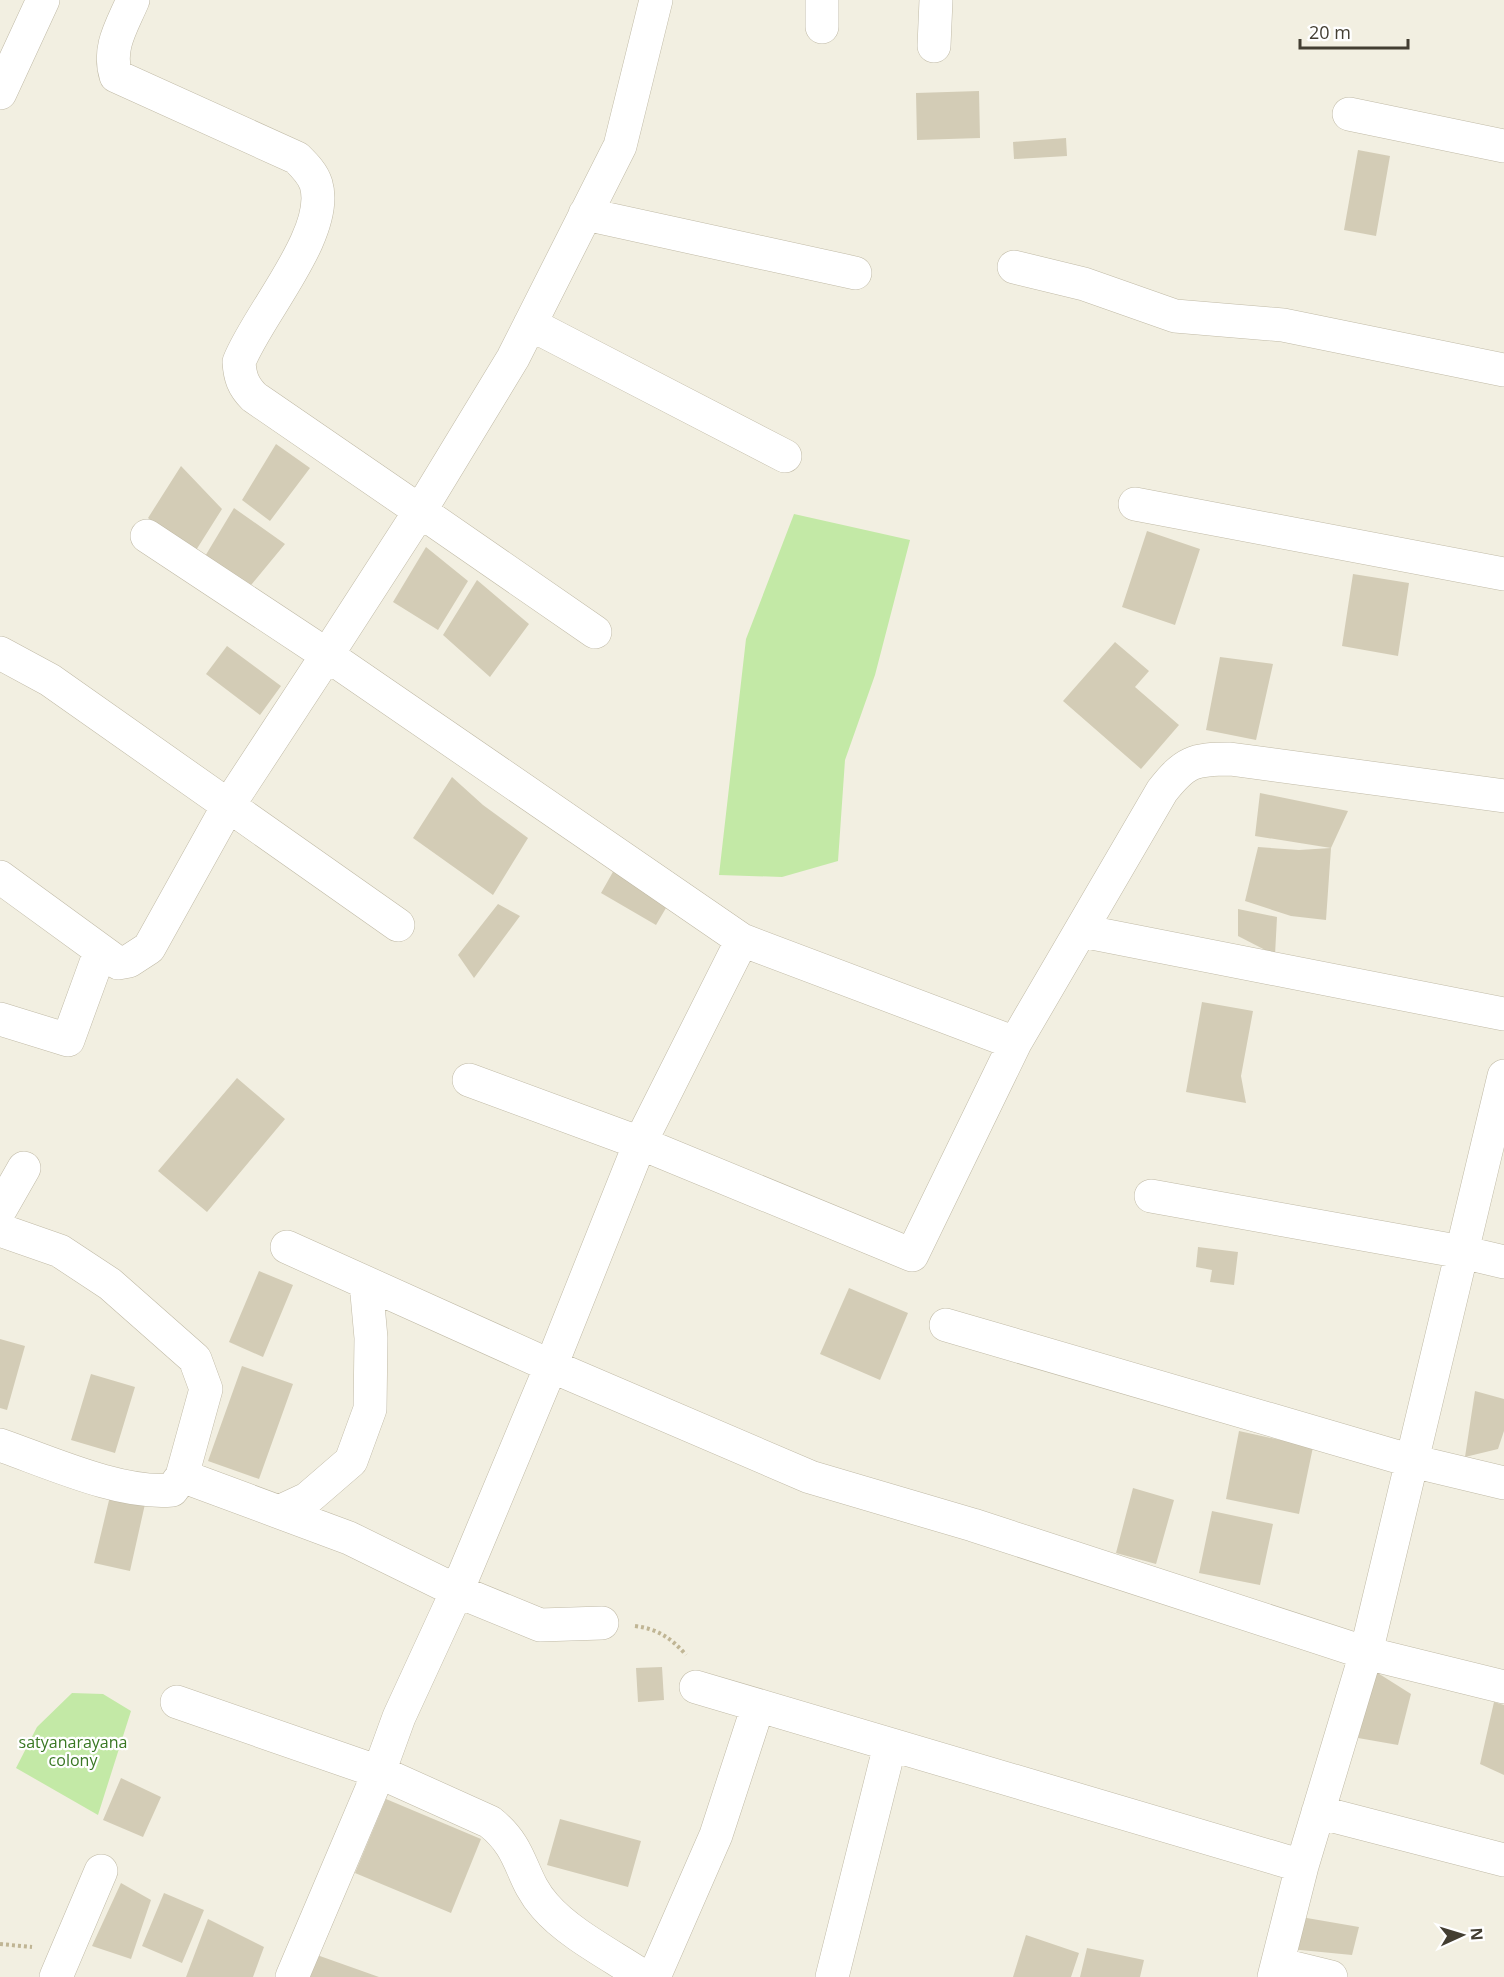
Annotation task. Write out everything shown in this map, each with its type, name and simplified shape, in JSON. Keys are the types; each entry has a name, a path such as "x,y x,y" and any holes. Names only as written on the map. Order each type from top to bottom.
{"street":[{"path":"0,93 43,0"},
{"path":"134,0 113,47 111,61 116,76 297,158 308,169 316,185 317,206 313,231 239,362 240,376 245,387 254,397 595,632"},
{"path":"0,877 118,963 129,960 149,948 228,806 420,511 513,358 620,146 656,0"},
{"path":"934,46 936,0"},
{"path":"1349,114 1504,147"},
{"path":"585,214 855,273"},
{"path":"1014,267 1084,284 1175,316 1283,325 1504,370"},
{"path":"530,324 785,456"},
{"path":"1135,504 1504,574"},
{"path":"147,536 327,655 742,940 1015,1043"},
{"path":"0,653 50,680 398,925"},
{"path":"469,1080 640,1143 912,1255 1015,1043 1162,790 1179,769 1199,759 1230,759 1504,796"},
{"path":"1082,931 1504,1014"},
{"path":"292,1977 379,1772 399,1717 458,1591 640,1143 742,940"},
{"path":"0,1019 68,1040 100,952"},
{"path":"1331,1977 1276,1970 1302,1866 1366,1653 1504,1076"},
{"path":"0,1210 24,1168"},
{"path":"1151,1196 1462,1252 1504,1262"},
{"path":"0,1230 60,1251 110,1284 195,1359 206,1389 182,1476 172,1490 153,1492 117,1485 0,1445"},
{"path":"287,1247 551,1366 810,1477 973,1525 1366,1653 1504,1687"},
{"path":"279,1512 307,1499 351,1461 370,1409 371,1338 366,1283"},
{"path":"946,1325 1412,1461 1504,1483"},
{"path":"182,1476 349,1538 458,1591 540,1625 602,1623"},
{"path":"696,1687 1302,1866"},
{"path":"177,1702 379,1772 490,1822 505,1834 516,1849 534,1891 558,1920 644,1977"},
{"path":"654,1977 716,1835 758,1706"},
{"path":"832,1977 890,1744"},
{"path":"1318,1812 1504,1860"},
{"path":"56,1977 101,1871"}],"path":[{"path":"602,1623 648,1628 672,1638 686,1656 696,1687"}],"green space":[{"path":"794,514 910,540 875,675 845,760 838,861 782,877 719,875 746,639"},
{"name":"satyanarayana colony","path":"72,1693 103,1694 131,1711 98,1815 16,1768 37,1727"}],"building":[{"path":"979,91 980,138 917,140 916,93"},
{"path":"1066,138 1067,156 1014,159 1013,142"},
{"path":"1358,150 1390,156 1376,236 1344,230"},
{"path":"276,444 310,468 270,521 242,500"},
{"path":"181,466 222,509 193,555 148,518"},
{"path":"234,508 285,544 247,590 201,563"},
{"path":"1147,531 1200,549 1175,625 1122,607"},
{"path":"426,547 468,581 438,630 393,602"},
{"path":"1353,574 1409,583 1398,656 1342,646"},
{"path":"477,580 529,624 490,677 443,635"},
{"path":"1115,642 1149,671 1135,687 1179,725 1141,769 1063,701"},
{"path":"227,646 281,686 260,715 206,674"},
{"path":"1220,657 1273,664 1256,740 1206,730"},
{"path":"452,777 483,805 528,838 493,895 413,838"},
{"path":"1260,793 1348,811 1331,848 1255,836"},
{"path":"1258,847 1299,850 1331,848 1326,920 1291,916 1245,901"},
{"path":"618,863 673,896 656,925 601,893"},
{"path":"498,904 520,916 474,978 458,955"},
{"path":"1238,909 1277,917 1275,955 1238,936"},
{"path":"1202,1002 1253,1011 1241,1076 1246,1103 1186,1092"},
{"path":"237,1078 285,1119 207,1212 158,1171"},
{"path":"1198,1247 1238,1252 1234,1285 1210,1282 1212,1270 1196,1267"},
{"path":"259,1271 293,1285 263,1357 229,1342"},
{"path":"849,1288 908,1313 880,1380 820,1354"},
{"path":"0,1339 25,1346 7,1410 0,1408"},
{"path":"242,1366 293,1384 259,1479 208,1461"},
{"path":"91,1374 135,1387 115,1453 71,1440"},
{"path":"1475,1391 1504,1399 1504,1431 1498,1449 1465,1457"},
{"path":"1239,1431 1313,1447 1299,1514 1226,1499"},
{"path":"1133,1488 1174,1500 1156,1564 1116,1553"},
{"path":"110,1496 145,1504 130,1571 94,1563"},
{"path":"1212,1511 1273,1524 1260,1585 1199,1573"},
{"path":"662,1667 664,1700 638,1702 636,1668"},
{"path":"1373,1670 1411,1694 1398,1745 1358,1738"},
{"path":"1494,1702 1504,1705 1504,1775 1480,1764"},
{"path":"121,1778 161,1797 143,1837 103,1820"},
{"path":"386,1799 481,1839 451,1913 355,1873"},
{"path":"560,1819 641,1841 628,1887 547,1865"},
{"path":"121,1883 151,1900 131,1959 92,1946"},
{"path":"164,1893 204,1910 182,1963 142,1946"},
{"path":"1301,1917 1359,1927 1352,1955 1290,1949"},
{"path":"208,1919 264,1947 253,1977 186,1977"},
{"path":"1026,1935 1079,1953 1071,1977 1013,1977"},
{"path":"1087,1948 1144,1960 1140,1977 1080,1977"},
{"path":"317,1955 379,1977 310,1977"}]}
